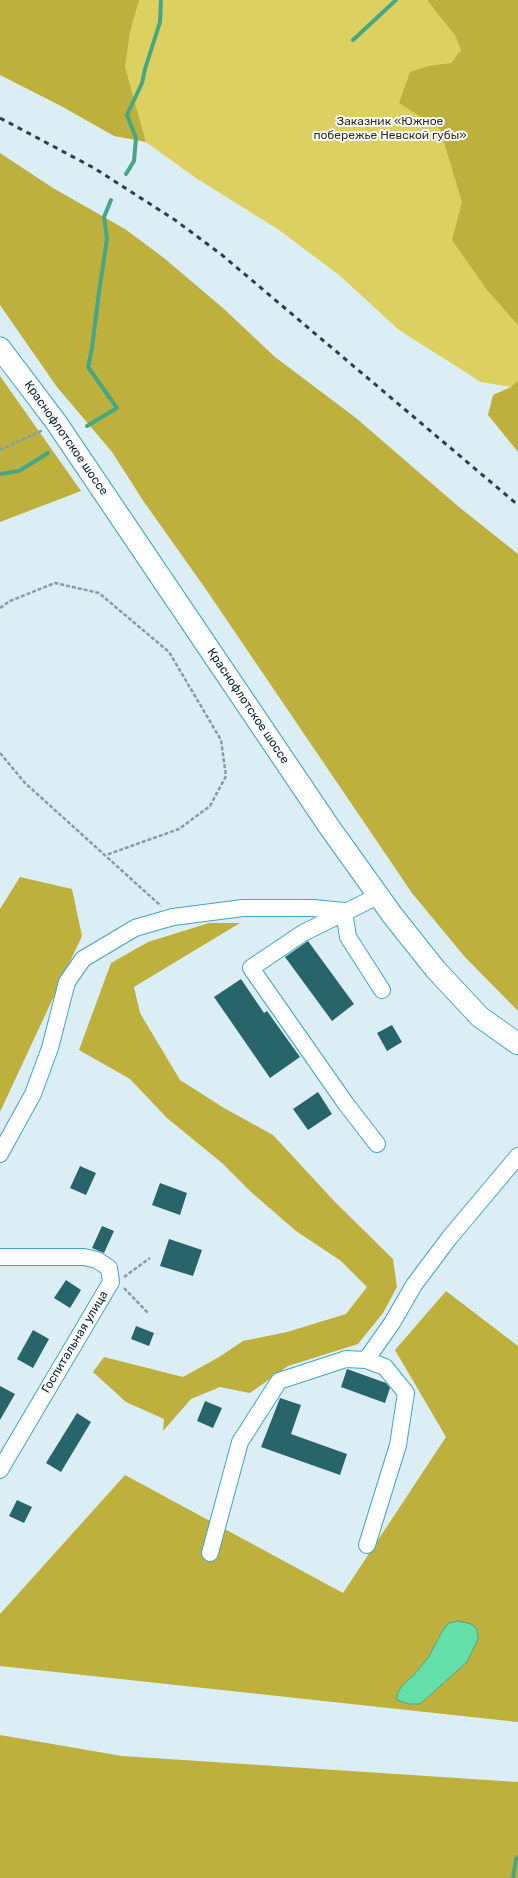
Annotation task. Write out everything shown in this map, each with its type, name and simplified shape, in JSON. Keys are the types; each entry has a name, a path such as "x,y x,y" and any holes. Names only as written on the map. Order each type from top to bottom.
{"main road":[{"name":"Краснофлотское шоссе","path":"0,348 56,422 330,828 378,896 436,970 480,1017 518,1044"}],"street":[{"path":"377,1144 346,1104 251,968 303,933 344,911 378,896"},
{"path":"0,1154 33,1094 50,1048 67,982 82,959 135,928 173,917 243,908 313,908 344,911"},
{"path":"344,911 348,937 382,990"},
{"path":"366,1360 392,1323 414,1285 450,1237 518,1156"},
{"name":"Госпитальная улица","path":"0,1257 84,1257 97,1260 109,1268 116,1281 0,1470"},
{"path":"210,1553 240,1442 279,1381 346,1359 366,1360 385,1367 406,1393 398,1445 367,1545"}],"path":[{"path":"0,450 36,434 56,422"},
{"path":"0,608 10,601 55,583 99,593 169,652 221,740 226,776 210,806 179,829 106,855"},
{"path":"0,753 25,783 173,917"},
{"path":"148,1313 116,1281 150,1258"}],"green space":[{"name":"Заказник «Южное побережье Невской губы»","path":"0,0 518,0 518,380 511,387 481,382 399,330 339,275 279,230 193,176 146,142 138,114"}],"shaded area":[{"path":"0,0 139,0 130,32 125,67 146,142 114,136 61,106 0,75"},
{"path":"427,0 518,0 518,325 487,290 452,240 462,202 440,129 399,103 410,72 429,66 451,63 461,50 455,35"},
{"path":"0,153 53,188 125,229 164,258 224,309 275,357 356,418 459,507 518,554 518,1011 464,956 412,893 205,588 144,502 112,452 57,387 0,305"},
{"path":"0,376 81,491 0,522"},
{"path":"518,380 518,452 488,415 493,395 511,387"},
{"path":"20,877 72,889 82,936 0,1112 0,909"},
{"path":"209,923 240,923 134,987 140,1013 180,1080 224,1108 273,1135 335,1202 393,1259 397,1287 383,1313 358,1344 288,1366 250,1393 220,1387 191,1399 163,1431 164,1419 126,1402 93,1372 104,1357 183,1377 219,1357 243,1341 287,1332 346,1314 367,1287 341,1261 296,1231 251,1192 222,1163 167,1118 130,1079 79,1050 111,963 148,942"},
{"path":"446,1291 518,1346 518,1722 0,1666 0,1614 125,1475 343,1593 446,1437 395,1350","holes":["443,1630 478,1639 467,1662 420,1704 401,1687 414,1675 428,1658"]},
{"path":"458,1621 471,1624 477,1629 478,1639 467,1662 420,1704 409,1704 397,1700 397,1695 401,1687 414,1675 428,1658 443,1630 449,1623"},
{"path":"0,1735 122,1756 518,1782 518,1878 0,1878"}],"building":[{"path":"308,941 354,1004 332,1021 285,957"},
{"path":"241,979 264,1013 267,1011 300,1057 270,1078 214,997"},
{"path":"392,1025 402,1042 387,1051 377,1033"},
{"path":"318,1092 332,1114 308,1130 293,1109"},
{"path":"80,1166 96,1173 86,1195 70,1188"},
{"path":"160,1183 187,1193 180,1215 152,1205"},
{"path":"102,1226 114,1231 104,1253 92,1248"},
{"path":"169,1239 202,1250 193,1276 160,1266"},
{"path":"66,1280 81,1290 70,1308 54,1298"},
{"path":"136,1326 154,1333 149,1346 131,1339"},
{"path":"33,1330 49,1339 33,1368 17,1359"},
{"path":"347,1369 386,1383 390,1388 385,1403 341,1387"},
{"path":"0,1386 15,1394 0,1420"},
{"path":"280,1398 301,1405 291,1434 347,1454 340,1475 261,1447"},
{"path":"205,1401 222,1408 213,1428 197,1421"},
{"path":"77,1413 91,1422 61,1472 46,1463"},
{"path":"17,1500 32,1507 24,1523 9,1516"}],"waterway":[{"path":"126,174 134,161 136,138 127,115 142,83 160,22 161,0"},
{"path":"353,40 396,0"},
{"path":"87,426 117,408 88,367 107,239 104,217 111,200"},
{"path":"0,474 19,471 48,453"},
{"path":"513,1878 516,1859 518,1857"}],"railway":[{"path":"0,118 94,168 175,220 222,255 518,505"}]}
